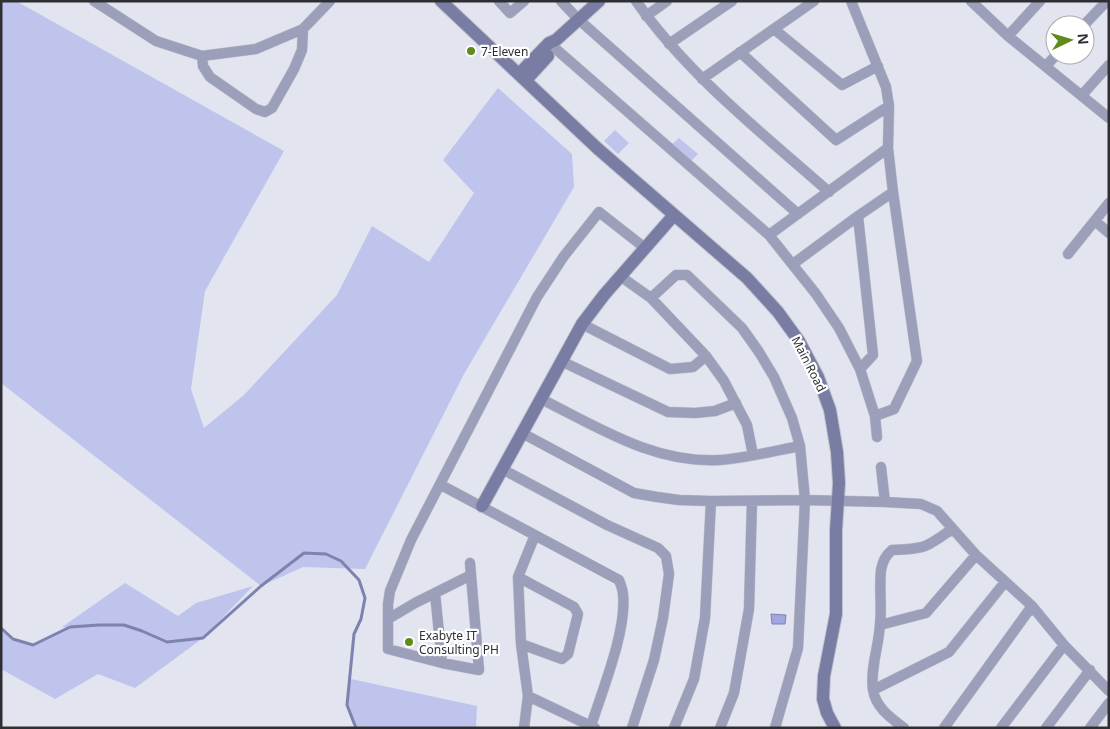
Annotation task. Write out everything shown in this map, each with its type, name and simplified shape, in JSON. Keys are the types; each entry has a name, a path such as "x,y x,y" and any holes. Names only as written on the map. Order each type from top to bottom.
{"street":[{"path":"94,1 156,41 202,56 256,49 303,29 330,1"},
{"name":"Main Road","path":"441,1 597,148 747,278 778,312 799,341 818,377 830,410 837,452 839,501 836,530 836,614 824,676 823,698 827,713 835,728"},
{"path":"500,1 510,13 524,1"},
{"path":"561,1 578,19 798,214"},
{"path":"523,77 578,19 599,1"},
{"path":"636,1 669,44 702,79 829,192"},
{"path":"646,16 667,1"},
{"path":"669,44 732,1"},
{"path":"702,79 814,1"},
{"path":"852,1 886,87 889,106 888,148 917,361 894,409 875,416"},
{"path":"1008,36 1040,1"},
{"path":"1093,15 1106,1"},
{"path":"976,3 1008,36 1109,118"},
{"path":"202,56 203,66 210,77 256,110 265,112 272,108 294,69 302,50 303,29"},
{"path":"774,29 842,85 878,66"},
{"path":"554,44 769,235 793,264 839,328 860,369 875,416 877,437"},
{"path":"740,52 836,140 889,106"},
{"path":"1082,95 1109,65"},
{"path":"769,235 888,148"},
{"path":"793,264 893,192"},
{"path":"1068,254 1109,203"},
{"path":"470,563 479,670 388,649 388,604 390,591 411,540 537,298 564,256 599,212 645,248"},
{"path":"482,506 582,324 620,276 674,215"},
{"path":"858,216 873,355 860,369"},
{"path":"1095,221 1109,233"},
{"path":"651,298 676,275 687,276 742,328 774,377 792,418 800,446 805,500 798,648 775,728"},
{"path":"620,276 651,298 706,356 724,381 747,425 753,454"},
{"path":"582,324 670,369 693,367 706,356"},
{"path":"561,361 668,412 695,413 715,410 736,403"},
{"path":"542,399 636,446 665,456 691,460 721,460 800,446"},
{"path":"522,433 634,493 679,500 805,500 921,504 937,511 976,555 1032,606 1064,645 1109,691"},
{"path":"881,467 885,502"},
{"path":"502,469 607,525 658,548 666,556 668,574 664,618 654,660 632,728"},
{"path":"441,485 619,580 623,593 624,608 620,634 593,727 528,696"},
{"path":"674,728 694,679 705,618 711,501"},
{"path":"720,728 734,693 749,609 752,501"},
{"path":"904,728 888,716 878,704 873,690 873,669 880,624 881,571 885,557 892,550 917,550 930,545 952,529"},
{"path":"524,728 528,696 521,644 518,577 535,535"},
{"path":"880,624 926,612 976,555"},
{"path":"388,619 471,575"},
{"path":"518,577 574,606 578,614 568,654 562,659 521,644"},
{"path":"873,690 949,652 1004,582"},
{"path":"435,593 442,663"},
{"path":"944,728 1032,606"},
{"path":"1001,728 1064,645"},
{"path":"1046,728 1090,670"},
{"path":"1090,728 1109,703"}],"shaded area":[{"path":"1,1 16,1 284,151 205,291 191,389 204,428 244,395 337,295 372,226 429,262 474,193 443,160 498,88 572,154 574,187 464,374 365,569 303,567 261,586 1,383"},
{"path":"615,130 629,143 618,154 604,141"},
{"path":"679,138 698,154 689,163 670,146"},
{"path":"125,583 178,616 196,603 253,586 203,638 135,688 98,674 55,699 1,669 1,628 13,639 33,645 69,628 62,627"},
{"path":"771,614 786,615 785,624 772,624"},
{"path":"351,679 477,706 476,728 356,728 347,705"}],"waterway":[{"path":"1,628 13,639 33,645 70,627 99,625 124,625 167,642 203,638 261,586 304,553 326,554 341,561 359,580 365,598 361,619 354,634 347,705 356,728"}],"place":[{"name":"7-Eleven","path":"471,51"},
{"name":"Exabyte IT Consulting PH","path":"409,642"}]}
